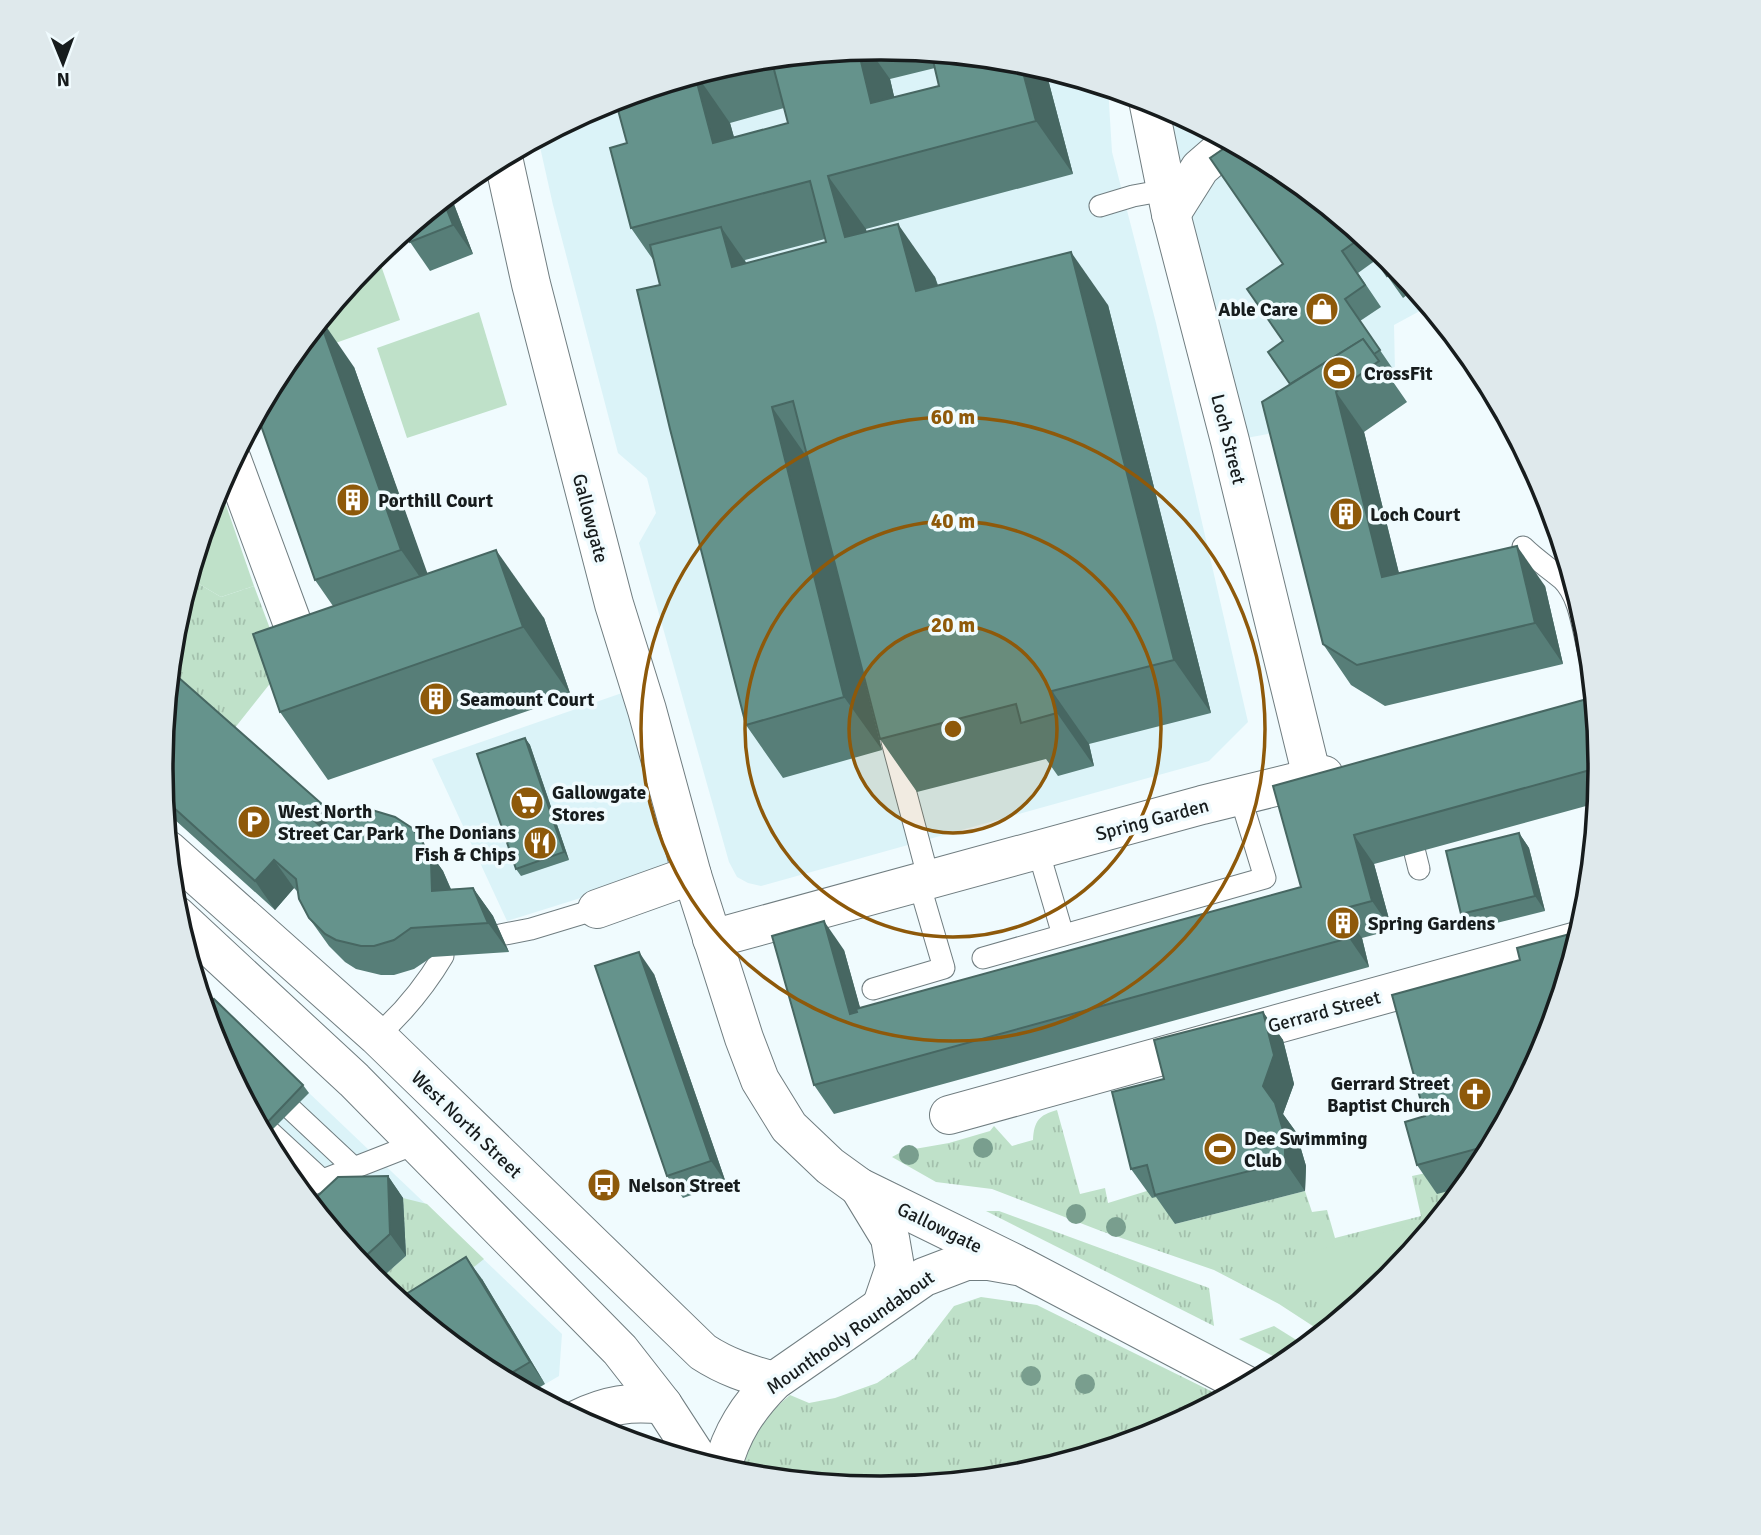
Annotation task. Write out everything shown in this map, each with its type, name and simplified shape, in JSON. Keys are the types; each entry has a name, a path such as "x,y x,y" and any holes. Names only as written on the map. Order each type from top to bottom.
{"street":[{"name":"Loch Street","path":"1151,113 1169,202 1234,454 1312,778"},
{"path":"1169,202 1200,168 1223,148"},
{"name":"Gallowgate","path":"505,167 531,284 589,512 692,875 760,1080 789,1127 830,1166 859,1187 1021,1267"},
{"path":"237,473 296,633"},
{"name":"Spring Garden","path":"712,939 1363,765"},
{"name":"West North Street","path":"179,860 377,1037 704,1352 723,1365 774,1381"},
{"path":"597,909 692,875"},
{"path":"193,937 354,1080 620,1350 663,1405 692,1449"},
{"name":"Gerrard Street","path":"949,1115 1565,945"},
{"name":"Gallowgate","path":"859,1187 890,1238 895,1267 882,1305"},
{"name":"Mounthooly Roundabout","path":"726,1458 745,1413 774,1381 924,1277 966,1261 989,1261 1021,1267 1236,1380"},
{"path":"591,1413 613,1404 641,1402 663,1405"}],"lane":[{"path":"1100,206 1169,202"},
{"path":"1523,547 1563,580"},
{"path":"873,989 944,968 886,717"},
{"path":"983,958 1265,878 1240,796"},
{"path":"1038,850 1063,935"},
{"path":"191,925 225,900"},
{"path":"500,935 559,922 597,909"},
{"path":"377,1037 404,1012 443,956"},
{"path":"292,1110 354,1168"},
{"path":"279,1141 322,1181"},
{"path":"309,1185 415,1144"}],"shaded area":[{"path":"834,61 927,61 1019,73 1109,97 1112,152 1156,323 1248,722 1209,761 761,886 737,877 729,862 639,543 656,513 647,478 618,453 540,147 610,113 653,97 742,73"},
{"path":"1160,117 1235,154 1312,206 1381,267 1421,310 1394,325 1395,372 1318,425 1230,441"},
{"path":"622,693 670,870 507,921 432,759"},
{"path":"212,1000 562,1334 559,1376 539,1388 487,1356 414,1300 348,1234 319,1199 267,1121 226,1038"}],"green space":[{"path":"381,266 400,320 307,353 348,301"},
{"path":"479,312 507,405 407,438 377,348"},
{"path":"225,501 254,586 221,597 197,583"},
{"path":"197,583 221,597 254,586 284,666 230,734 178,688 186,629"},
{"path":"1057,1110 1080,1194 1105,1188 1108,1203 1150,1190 1167,1194 1175,1224 1305,1191 1312,1212 1327,1210 1335,1238 1421,1216 1412,1176 1431,1172 1454,1182 1413,1234 1381,1268 1314,1327 1279,1304 1214,1270 992,1189 936,1182 892,1157 903,1151 949,1143 990,1131 994,1126 1012,1146 1033,1140 1039,1120"},
{"path":"403,1198 427,1204 484,1259 423,1307 386,1274 406,1256"},
{"path":"986,1211 999,1211 1209,1288 1214,1326"},
{"path":"1409,1226 1414,1233 1381,1268 1332,1313 1279,1272 1276,1261"},
{"path":"981,1297 1037,1305 1213,1392 1151,1422 1108,1438 1019,1462 973,1469 880,1476 834,1474 745,1462 758,1430 790,1395 809,1403 835,1398 877,1383 914,1358 954,1306"},
{"path":"1274,1326 1296,1340 1274,1356 1239,1339"}],"building":[{"path":"861,60 871,103 939,86 933,62 1023,74 1036,121 828,176 845,237 898,224 916,291 1071,252 1174,660 1052,691 1057,713 1021,723 1016,704 880,739 793,401 772,407 844,697 746,725 637,290 660,285 650,245 721,227 732,267 826,242 810,181 631,228 610,148 627,143 618,110 697,84 713,143 788,123 774,68"},
{"path":"1224,148 1235,154 1312,206 1355,242 1342,251 1365,285 1345,299 1380,350 1374,354 1363,339 1290,384 1268,352 1283,341 1247,289 1283,264 1210,158"},
{"path":"446,208 453,225 410,242 414,235"},
{"name":"Porthill Court","path":"323,331 401,550 315,580 261,425 292,374"},
{"path":"1363,339 1379,361 1336,392 1382,577 1517,546 1535,623 1357,665 1323,644 1262,402"},
{"path":"496,550 523,627 280,712 253,634"},
{"name":"West North Street Car Park","path":"179,678 323,805 311,818 320,826 335,816 352,811 372,810 395,817 412,828 423,843 431,862 432,891 473,888 488,923 411,928 394,940 374,946 361,946 336,940 325,934 309,918 299,899 296,879 274,860 255,881 174,808 174,721"},
{"path":"1585,700 1588,771 1354,835 1372,901 1342,909 1349,938 814,1085 772,936 824,921 850,1014 857,1012 856,1009 1301,887 1273,786"},
{"path":"525,738 564,852 516,869 477,754"},
{"path":"1519,833 1535,896 1461,914 1446,851"},
{"name":"Gerrard Street Baptist Church","path":"1568,935 1551,995 1535,1038 1494,1122 1477,1149 1417,1165 1405,1122 1425,1116 1392,995 1520,960 1517,948"},
{"path":"639,952 711,1161 667,1176 595,966"},
{"path":"214,999 303,1085 268,1122 226,1038 212,1001"},
{"name":"Dee Swimming Club","path":"1263,1012 1274,1055 1263,1086 1275,1103 1285,1137 1285,1162 1155,1195 1147,1165 1131,1169 1112,1092 1164,1079 1154,1040"},
{"path":"388,1176 390,1234 367,1255 317,1196 338,1177"},
{"path":"466,1257 530,1362 513,1372 449,1329 407,1293"}],"place":[{"name":"Able Care","path":"1322,309"},
{"name":"CrossFit","path":"1339,373"},
{"name":"Porthill Court","path":"353,500"},
{"name":"Loch Court","path":"1346,514"},
{"name":"Seamount Court","path":"436,699"},
{"name":"Gallowgate Stores","path":"527,803"},
{"name":"West North Street Car Park","path":"254,822"},
{"name":"The Donians Fish & Chips","path":"540,843"},
{"name":"Spring Gardens","path":"1343,923"},
{"name":"Gerrard Street Baptist Church","path":"1475,1094"},
{"name":"Dee Swimming Club","path":"1220,1149"},
{"name":"Nelson Street","path":"604,1185"}]}
